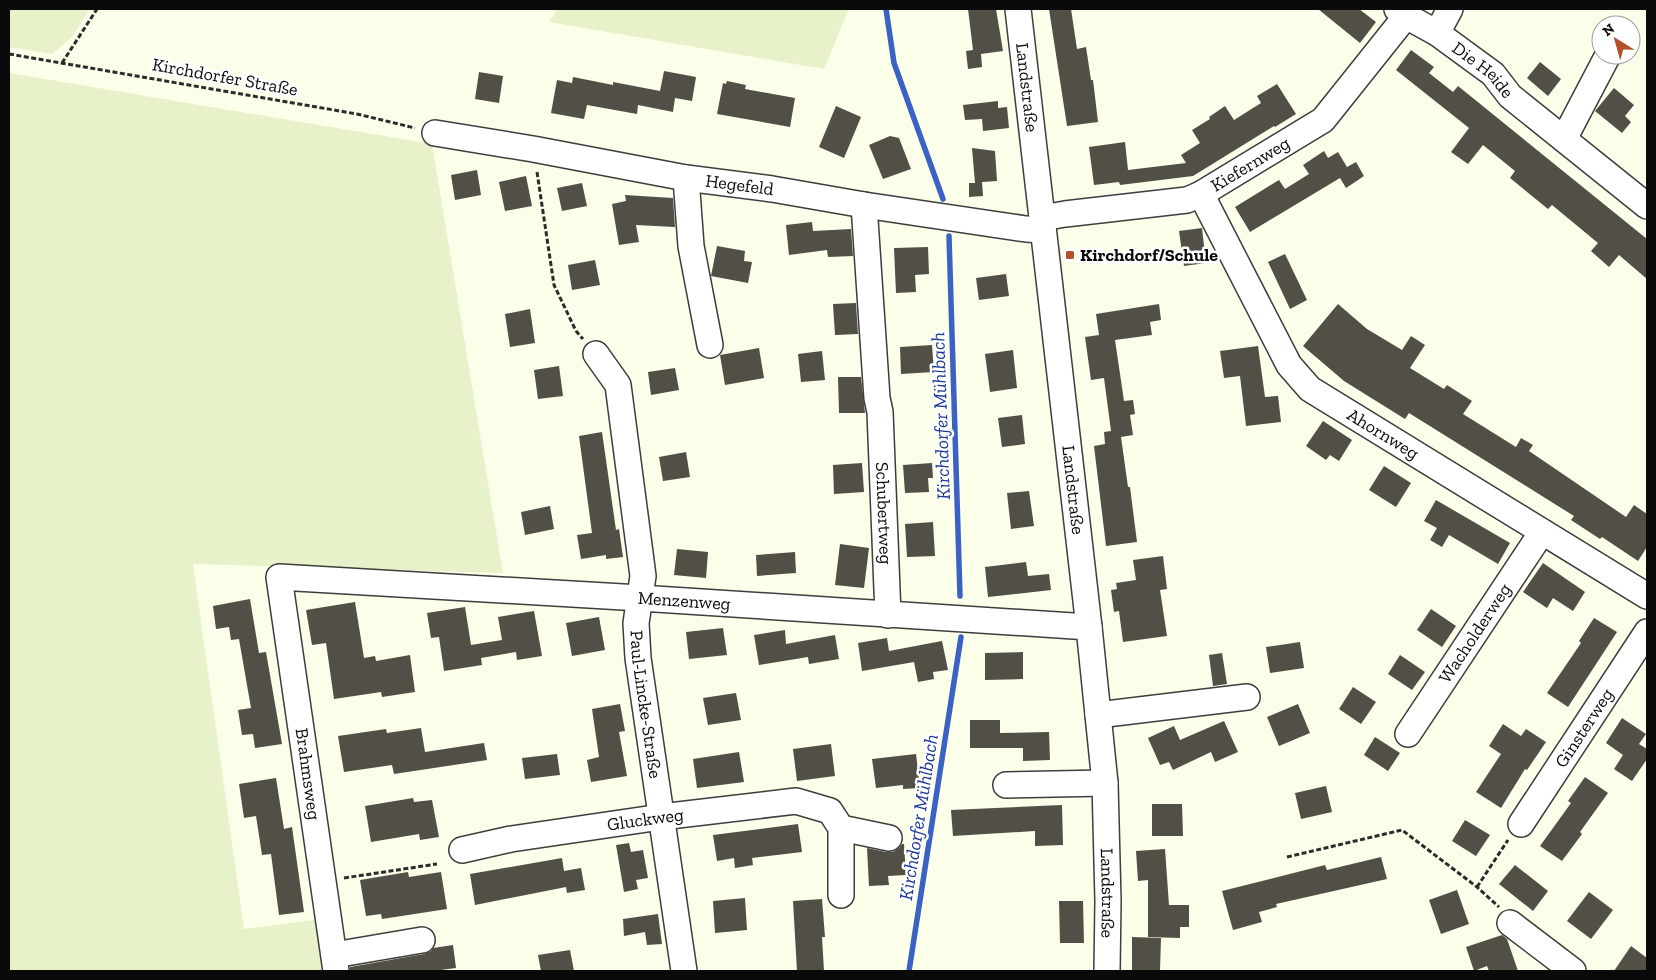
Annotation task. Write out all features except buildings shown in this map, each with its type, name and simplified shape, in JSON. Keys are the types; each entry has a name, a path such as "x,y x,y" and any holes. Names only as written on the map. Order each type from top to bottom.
{"street":[{"name":"Landstraße","path":"1018,9 1089,627 1105,783 1108,901 1107,971"},
{"path":"1437,33 1450,9"},
{"name":"Kiefernweg","path":"1043,224 1066,214 1187,200 1201,194 1323,120 1402,12"},
{"name":"Die Heide","path":"1402,12 1437,33 1492,74 1510,96 1647,206"},
{"path":"1564,139 1603,65"},
{"name":"Hegefeld","path":"435,133 533,149 686,178 772,189 864,205 1026,229 1043,224"},
{"path":"686,178 691,246 710,345"},
{"name":"Ahornweg","path":"1201,194 1289,365 1310,389 1647,596"},
{"name":"Schubertweg","path":"864,205 877,398 880,412 888,615"},
{"name":"Paul-Lincke-Straße","path":"596,354 618,385 643,576 636,623 638,658 684,971"},
{"name":"Wacholderweg","path":"1408,734 1542,532"},
{"name":"Menzenweg","path":"279,577 1089,627"},
{"name":"Brahmsweg","path":"279,577 335,963"},
{"name":"Ginsterweg","path":"1521,824 1647,632"},
{"path":"1098,715 1247,697"},
{"path":"1006,785 1105,783"},
{"name":"Gluckweg","path":"462,850 511,839 661,817 796,801 835,819 889,838"},
{"path":"835,819 841,895"},
{"path":"1510,923 1573,971"},
{"path":"335,963 422,940"}],"path":[{"path":"62,63 97,9"},
{"name":"Kirchdorfer Straße","path":"9,54 357,114 435,133"},
{"path":"533,149 554,285 576,331 596,354"},
{"path":"1477,887 1521,824"},
{"path":"1287,858 1402,830 1477,887 1507,914 1510,923"},
{"path":"323,881 437,864"}],"green space":[{"path":"9,9 90,9 72,37 52,54 9,47"},
{"path":"557,9 849,9 824,69 549,22"},
{"path":"9,73 432,144 503,573 193,564 244,929 321,919 328,971 9,971"}],"waterway":[{"name":"Kirchdorfer Mühlbach","path":"886,9 894,63 943,199"},
{"name":"Kirchdorfer Mühlbach","path":"949,236 960,596"},
{"name":"Kirchdorfer Mühlbach","path":"909,971 961,637"}],"place":[{"name":"Kirchdorf/Schule","path":"1070,255"}]}
